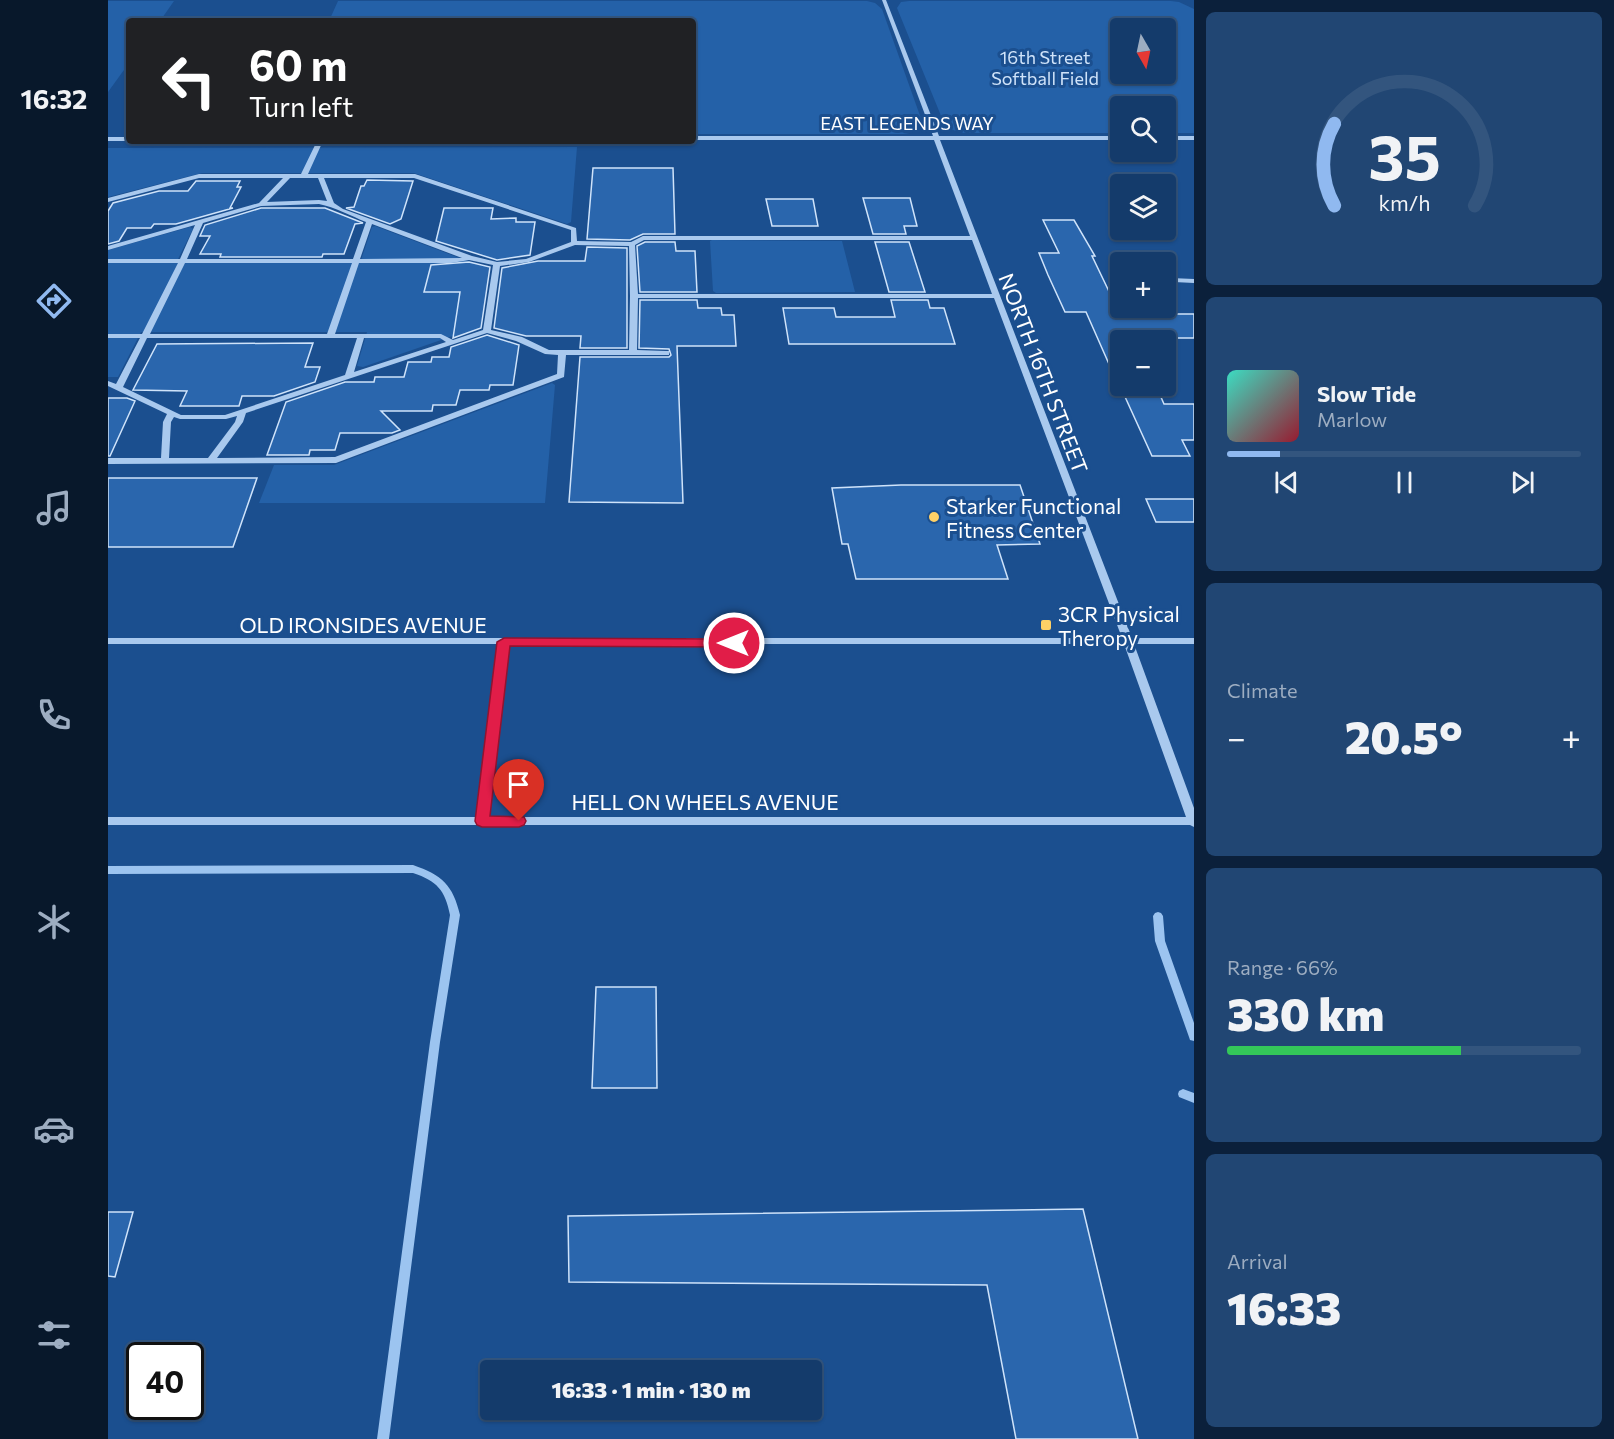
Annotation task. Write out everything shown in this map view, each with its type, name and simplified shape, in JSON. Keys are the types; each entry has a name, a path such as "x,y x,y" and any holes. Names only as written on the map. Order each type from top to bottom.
{"street":[{"name":"NORTH 16TH STREET","path":"884,0 1128,641 1194,822"},
{"name":"EAST LEGENDS WAY","path":"696,138 1110,138"},
{"path":"1176,138 1194,138"},
{"path":"108,139 126,139"},
{"path":"304,175 319,144"},
{"path":"261,204 289,175"},
{"path":"320,175 331,204"},
{"path":"108,200 199,176 415,176 574,230 574,243"},
{"path":"108,248 261,204 331,204 470,258 497,264 527,261 574,243 632,244 643,238 974,238"},
{"path":"330,336 370,221"},
{"path":"118,388 183,261 200,222"},
{"path":"632,244 633,352"},
{"path":"108,261 451,261 470,258"},
{"path":"487,331 497,264"},
{"path":"1176,280 1194,280"},
{"path":"634,296 995,296"},
{"path":"108,383 180,417 225,417 487,331 519,339 548,352 666,353"},
{"path":"108,336 441,336 452,342"},
{"path":"349,376 361,336"},
{"path":"108,460 336,460 561,375 562,353"},
{"path":"211,460 239,422 242,411"},
{"path":"165,460 167,422 171,414"},
{"name":"OLD IRONSIDES AVENUE","path":"108,642 1194,641"},
{"path":"482,821 504,642"},
{"name":"HELL ON WHEELS AVENUE","path":"108,821 1194,822"}],"green space":[{"path":"108,1 174,1 162,18 126,18 126,67 108,92"},
{"path":"338,1 867,1 875,3 882,9 924,127 916,132 903,134 696,134 696,18 330,18"},
{"name":"16th Street Softball Field","path":"909,1 1179,2 1194,9 1194,133 1176,133 1176,96 1110,96 1110,133 964,133 946,128 897,8 901,2"},
{"path":"577,147 571,222 567,224 414,173 202,173 108,197 108,148"},
{"path":"375,226 486,268 489,273 481,321 470,330 363,367 357,366 367,332 141,332 118,377 108,377 108,250 190,227 193,229 176,263 360,263 372,227"},
{"path":"710,241 842,241 855,292 716,293 713,291"},
{"path":"552,383 555,385 545,503 259,503 274,465 334,465"}],"building":[{"path":"593,168 673,168 675,234 643,234 630,240 587,239"},
{"path":"367,180 413,181 401,219 390,224 346,208 354,207 361,186 364,186"},
{"path":"196,181 240,181 237,187 241,187 230,208 233,208 176,224 154,224 151,228 127,228 119,241 108,244 108,211 113,203 159,191 188,191"},
{"path":"863,198 910,198 917,226 904,226 906,234 873,234"},
{"path":"766,199 813,199 818,226 772,226"},
{"path":"261,208 325,208 363,223 355,224 344,254 323,254 322,257 220,257 221,254 200,254 210,236 200,236 205,225"},
{"path":"444,208 493,208 491,219 516,218 516,222 535,222 530,255 497,260 436,241"},
{"path":"1043,220 1074,220 1095,256 1092,256 1110,293 1110,318 1176,318 1176,314 1194,314 1194,338 1176,338 1176,330 1110,330 1110,366 1086,312 1065,312 1039,253 1059,253"},
{"path":"645,242 675,242 676,251 695,251 697,292 640,292 637,246"},
{"path":"875,242 909,242 925,292 889,292"},
{"path":"587,247 627,248 627,348 580,348 581,336 526,336 494,328 502,268 538,261 585,261"},
{"path":"469,262 490,267 481,328 453,338 460,292 424,292 431,265"},
{"path":"640,300 697,300 698,308 721,308 722,315 734,315 736,346 677,346 683,503 569,502 580,357 669,357 671,355 669,349 639,348"},
{"path":"891,300 928,300 930,308 944,308 955,344 789,344 783,308 834,308 836,317 895,317"},
{"path":"487,335 519,345 513,385 490,385 489,390 460,390 456,405 433,405 432,411 381,411 400,430 392,433 340,433 335,450 310,450 309,455 267,455 286,402 345,382 374,382 375,377 404,377 408,362 431,362 432,357 449,357 451,347"},
{"path":"313,343 305,367 320,367 315,382 274,396 242,396 239,406 180,406 187,391 133,390 157,344"},
{"path":"1125,396 1160,396 1164,404 1194,404 1194,440 1182,440 1190,456 1152,456"},
{"path":"108,398 127,398 135,401 110,456 108,456"},
{"path":"108,478 257,478 233,547 108,547"},
{"name":"Starker Functional Fitness Center","path":"901,485 1020,485 1040,544 997,545 1008,579 856,579 848,544 842,544 832,488"},
{"path":"1146,499 1194,499 1194,522 1156,522"},
{"path":"596,987 656,987 657,1088 592,1088"},
{"path":"1083,1209 1138,1439 1016,1439 987,1285 569,1282 568,1216"},
{"path":"108,1212 133,1212 115,1277 108,1276"}],"waterway":[{"path":"108,870 413,869 437,880 447,890 455,915 435,1042 383,1439"},
{"path":"1158,916 1160,941 1194,1037"},
{"path":"1183,1094 1194,1098"}],"place":[{"name":"Starker Functional Fitness Center","path":"934,517"},
{"name":"3CR Physical Theropy","path":"1046,625"}],"route":[{"path":"519,821 482,821 504,642 734,643"}]}
